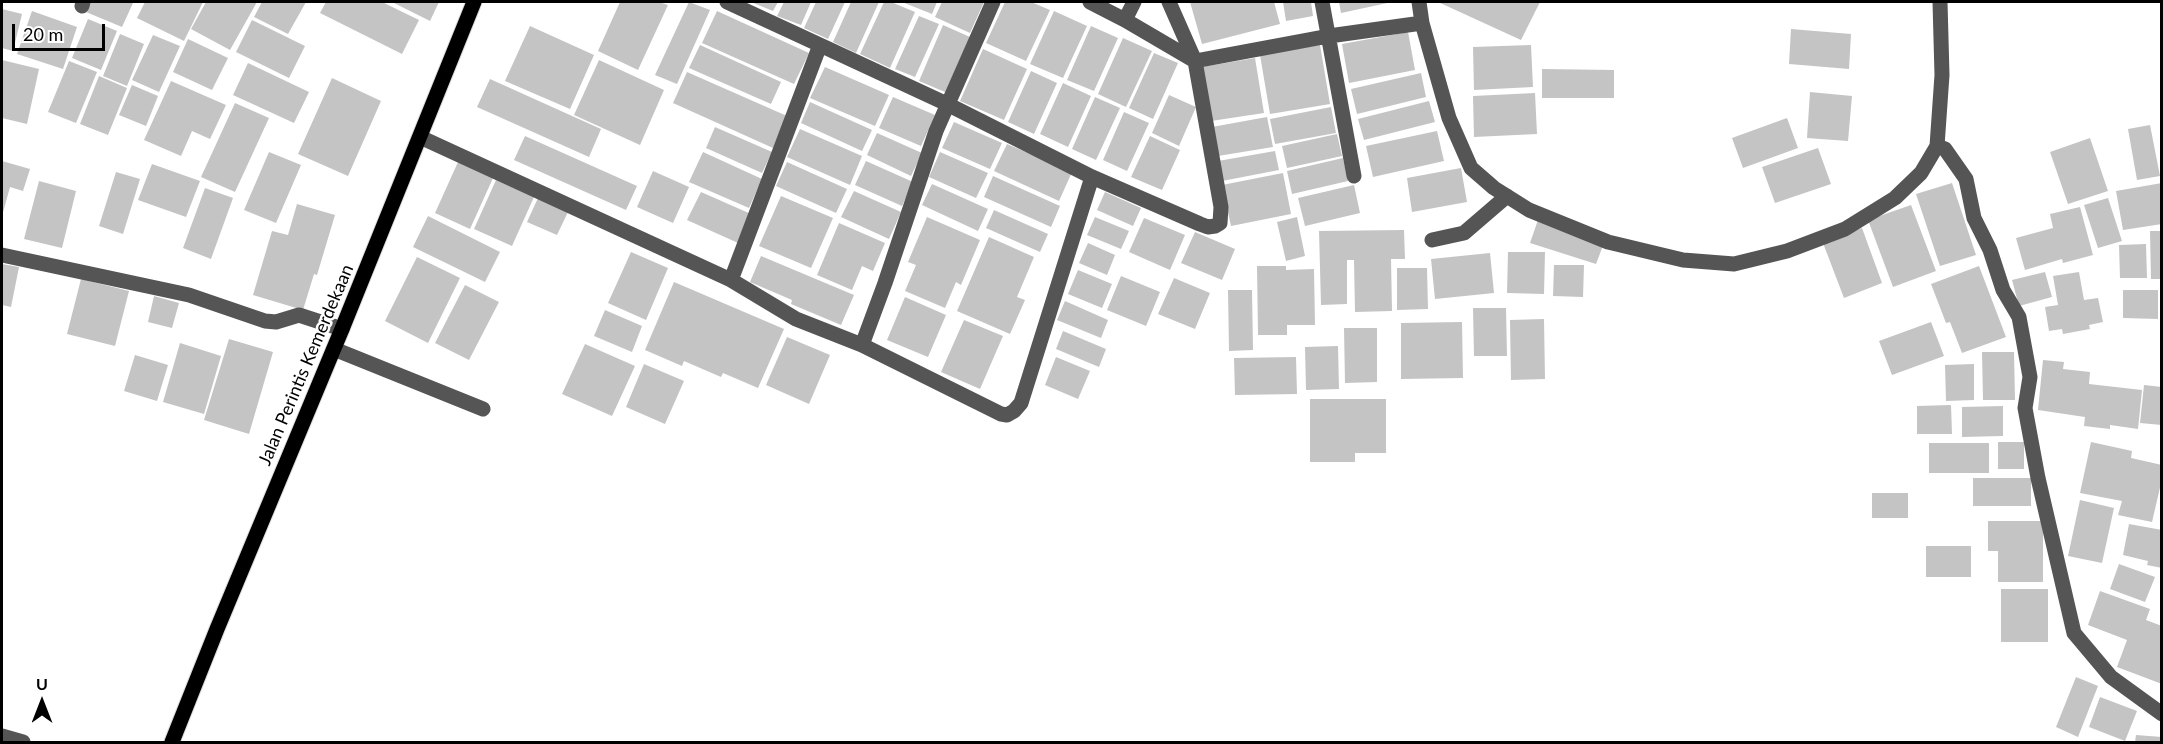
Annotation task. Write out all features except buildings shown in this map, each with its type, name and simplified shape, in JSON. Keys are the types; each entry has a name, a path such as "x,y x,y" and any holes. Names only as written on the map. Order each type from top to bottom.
{"main road":[{"name":"Jalan Perintis Kemerdekaan","path":"172,742 474,2"}],"street":[{"path":"727,2 947,104 1092,177 1208,227 1220,223 1221,207 1195,62 1169,2"},
{"path":"862,345 885,284 936,131 993,2"},
{"path":"1090,2 1195,62 1329,36 1422,23"},
{"path":"1125,20 1134,2"},
{"path":"1323,2 1354,176"},
{"path":"1419,2 1422,23 1449,118 1471,168 1494,188 1529,210 1608,242 1683,260 1734,264 1786,251 1845,229 1895,198 1920,174 1937,146 1942,75 1940,2"},
{"path":"731,280 820,45"},
{"path":"420,137 731,280 796,319 862,345 1000,414 1007,415 1021,403 1092,177"},
{"path":"1937,146 1945,149 1966,179 1974,218 1990,250 2004,290 2019,317 2030,377 2025,408 2038,478 2074,633 2111,677 2162,714"},
{"path":"1432,240 1464,233 1507,196"},
{"path":"2,255 189,295 265,321 276,322 303,316 342,329"},
{"path":"334,349 483,409"},
{"path":"2,736 23,742"}]}
